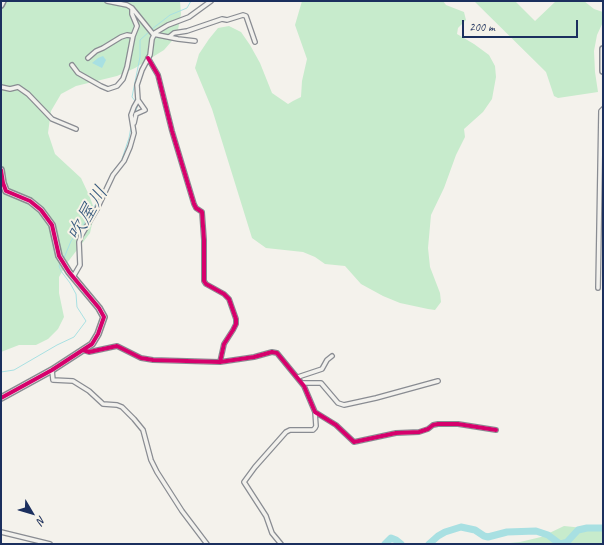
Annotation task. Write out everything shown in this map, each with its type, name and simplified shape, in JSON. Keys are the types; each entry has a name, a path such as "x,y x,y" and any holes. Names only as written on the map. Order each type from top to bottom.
{"street":[{"path":"1,5 3,1"},
{"path":"107,1 127,5 132,8 154,34 194,41"},
{"path":"134,123 136,114 145,110 138,100 138,80 151,50 154,34 168,25 188,17 211,1"},
{"path":"72,66 78,73 101,86 108,89 117,86 123,79 133,36 137,29 132,14 132,8"},
{"path":"169,37 174,33 187,31 222,19 227,20 242,15 246,16 255,42"},
{"path":"88,58 121,37 127,35 133,36"},
{"path":"603,49 603,71"},
{"path":"148,58 158,75 172,131 194,204 196,208 202,212 204,281 206,284 229,298 236,319 236,324 224,344 220,362"},
{"path":"1,87 10,89 18,88 28,94 52,119 76,129"},
{"path":"73,277 80,265 79,242 81,236 98,209 111,180 124,161 130,147 134,133 131,115 138,100"},
{"path":"598,288 601,111 603,109"},
{"path":"1,170 6,191 30,201 41,210 52,224 58,256 68,272 91,298 104,317 96,339 92,344 52,370 1,398"},
{"path":"83,350 89,352 117,346 141,358 153,360 220,362 254,357 272,352 277,353 302,383 315,412 316,426 313,430 290,430 286,432 255,467 244,482 266,516 272,533 280,544"},
{"path":"298,378 322,369 327,360 332,356"},
{"path":"52,370 53,380 73,381 89,391 103,404 122,407 134,419 143,430 151,460 157,472 182,511 207,544"},
{"path":"302,383 321,383 338,403 344,405 438,381"},
{"path":"315,412 336,425 354,442 396,433 419,432 438,424 464,424 496,430"},
{"path":"1,532 50,544"}],"green space":[{"path":"1,1 180,1 181,14 177,35 164,50 135,68 117,76 76,86 61,94 51,111 48,133 55,154 81,178 95,211 90,233 67,263 59,277 59,293 64,317 58,329 48,339 36,345 19,345 1,352"},
{"path":"302,1 443,1 446,5 464,12 466,20 458,28 457,34 489,55 495,66 496,77 492,99 483,112 464,129 465,137 431,215 428,248 430,267 440,293 441,302 435,310 400,303 383,296 361,284 345,266 325,264 315,257 303,252 266,248 252,238 212,109 195,68 199,54 209,39 218,28 229,26 241,32 250,45 260,63 272,93 288,104 301,97 302,81 307,59 295,25"},
{"path":"474,1 515,1 535,21 556,1 584,1 594,9 603,12 603,22 597,35 594,51 598,92 558,98 554,96 546,72"},
{"path":"564,526 603,530 603,544 499,544 520,542 541,537"}],"water":[{"path":"103,56 106,60 102,68 92,63 98,58"}],"waterway":[{"path":"152,29 170,15 187,8 191,1"},
{"name":"吹屋川","path":"136,102 132,97 140,57 140,40 150,31"},
{"name":"吹屋川","path":"133,118 138,105"},
{"name":"吹屋川","path":"64,258 71,241 82,227 100,197 113,171 121,162 131,127"},
{"name":"吹屋川","path":"1,372 14,370 74,337 86,321 77,307 76,294 61,271 59,266 61,262"},
{"path":"429,544 445,532 461,527 475,530 488,537 507,532 536,531 548,535 560,544 567,542 578,530 587,528 603,528"},
{"path":"385,544 391,538 401,544"}],"cycle path":[{"path":"148,58 158,75 172,131 194,204 196,208 202,212 204,281 206,284 224,294 229,299 236,319 236,324 224,344 220,362"},
{"path":"1,170 6,191 30,201 41,210 52,225 59,256 69,272 99,308 104,317 98,334 92,344 52,370 1,398"},
{"path":"83,350 89,352 117,346 141,358 153,360 220,362 254,357 272,352 277,353 304,386 315,412 336,425 354,442 396,433 419,432 438,424 458,424 496,430"}]}
